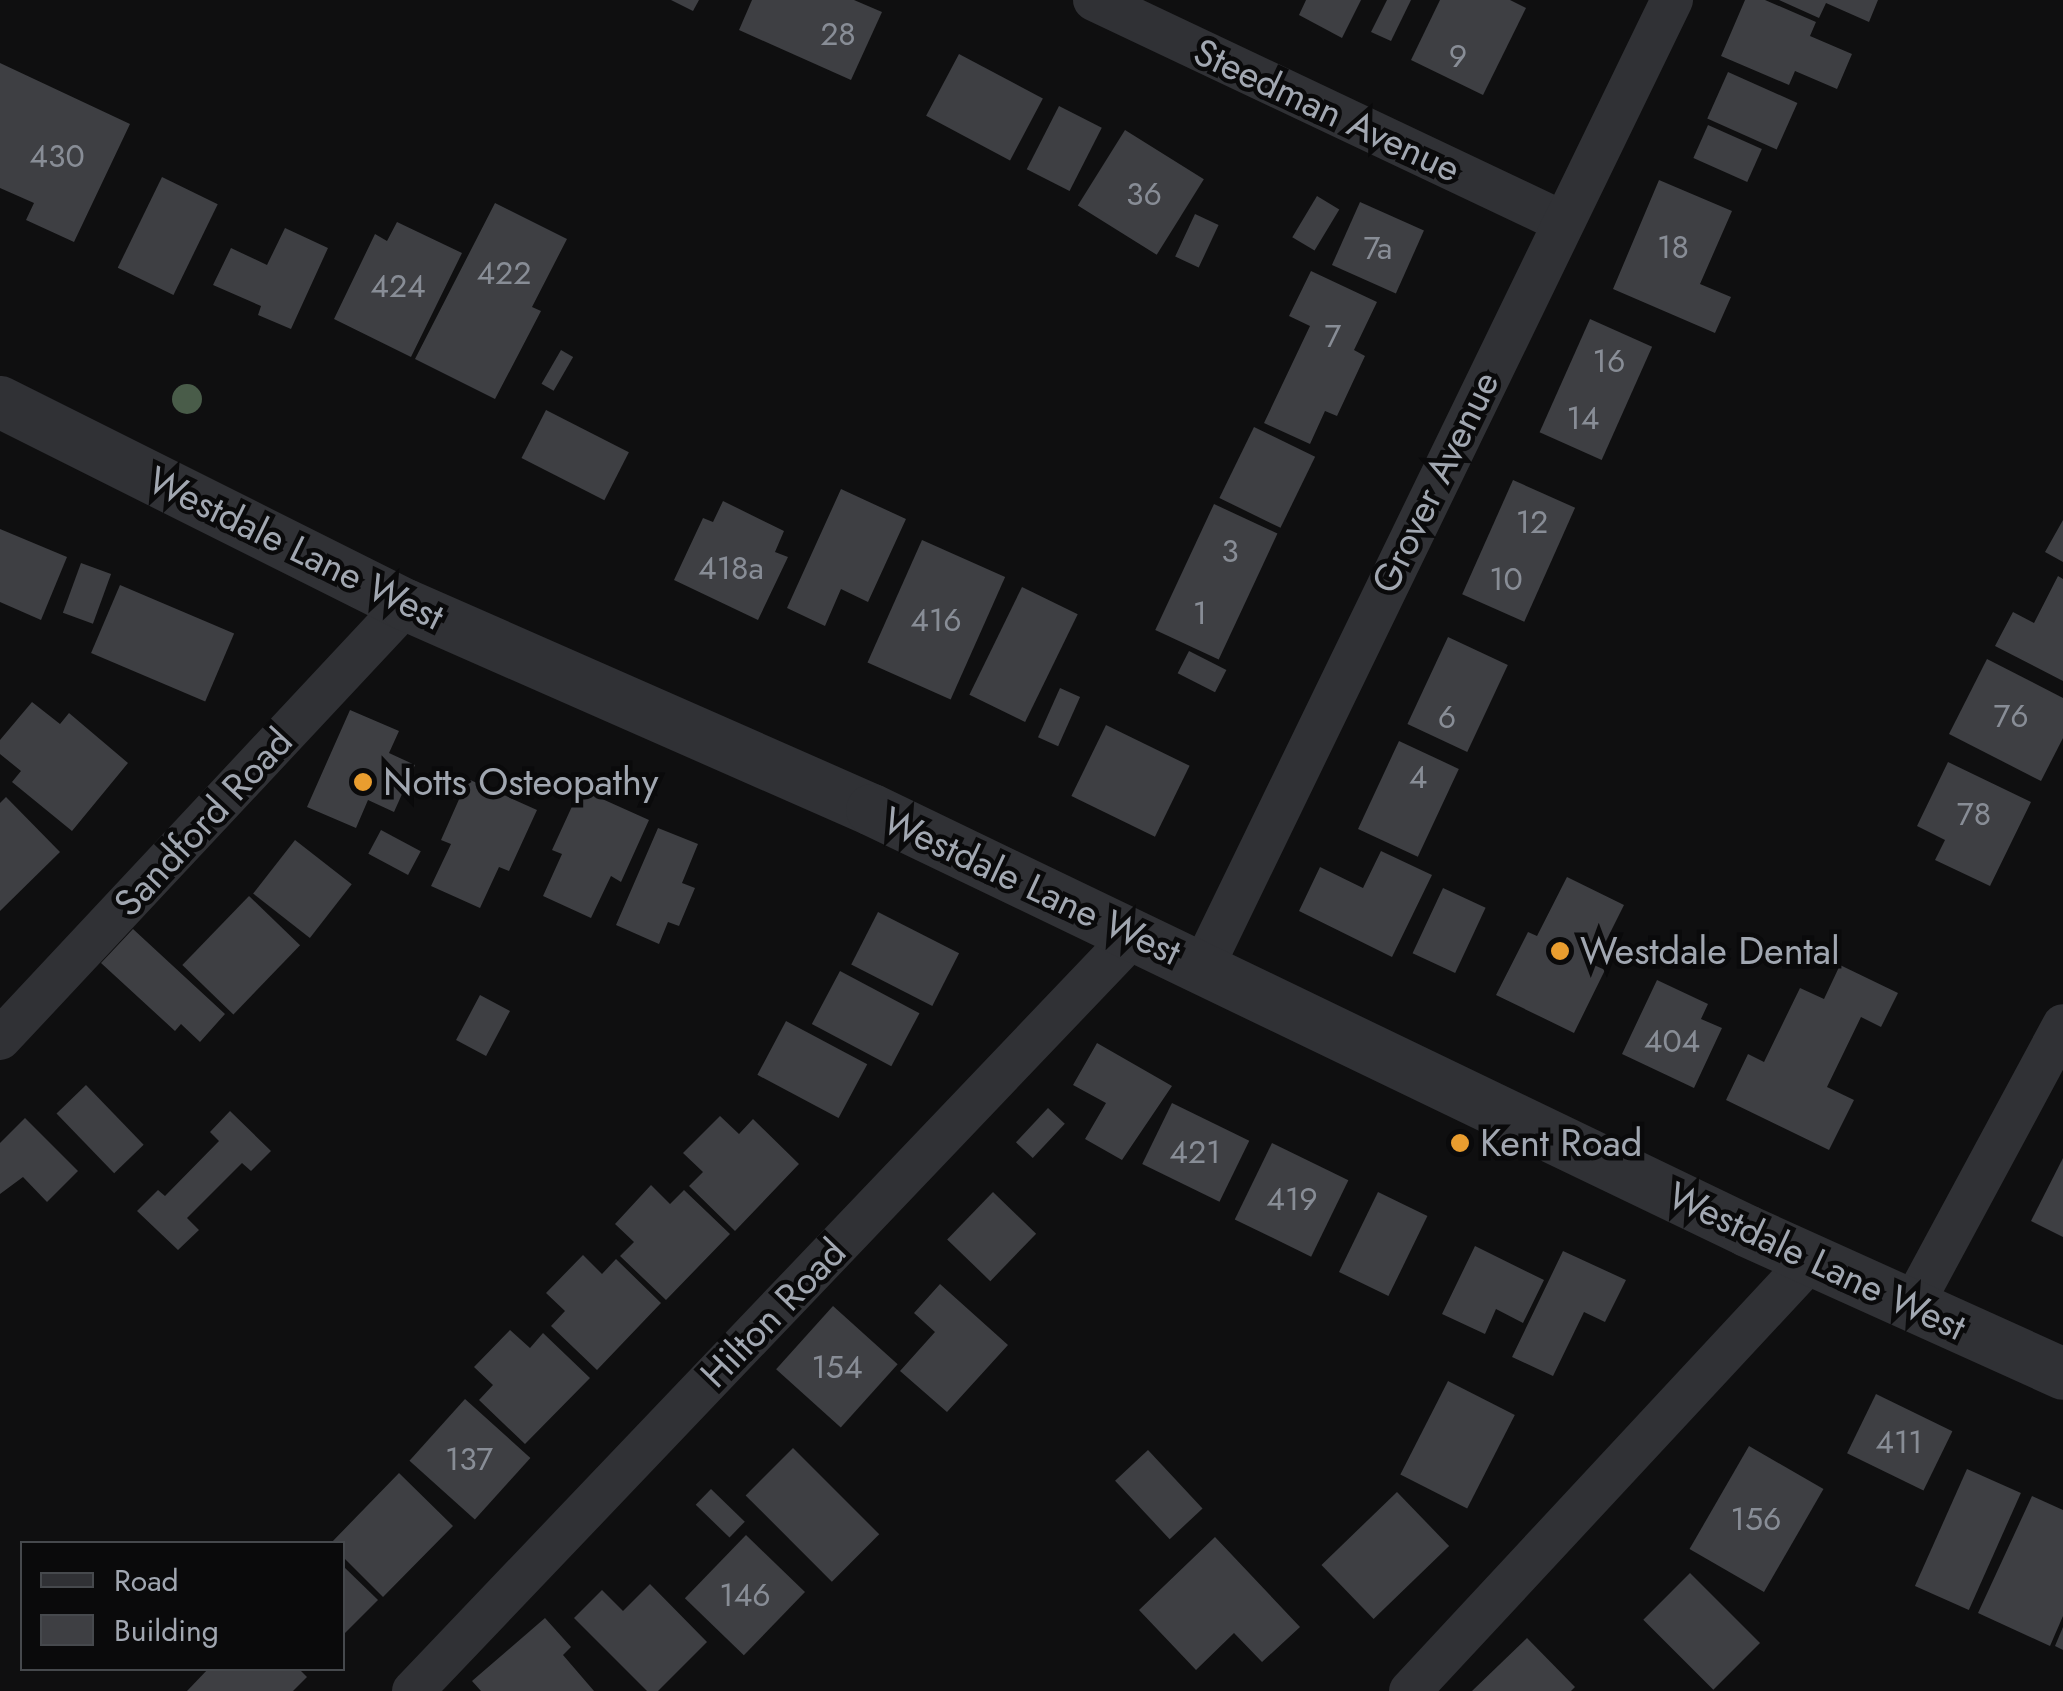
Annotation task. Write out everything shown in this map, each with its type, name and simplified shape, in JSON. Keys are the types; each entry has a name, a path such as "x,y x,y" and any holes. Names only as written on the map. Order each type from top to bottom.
{"street":[{"name":"Steedman Avenue","path":"1094,0 1561,221"},
{"name":"Grover Avenue","path":"1203,967 1561,221 1672,0"},
{"name":"Westdale Lane West","path":"0,402 406,604 872,810 1811,1260 2063,1374"},
{"name":"Sandford Road","path":"0,1039 406,604"},
{"name":"Hilton Road","path":"413,1691 1132,936"},
{"path":"1912,1306 2063,1025"},
{"path":"1410,1691 1811,1260"}],"building":[{"path":"671,0 699,0 693,11"},
{"path":"752,0 854,0 882,12 851,80 739,30"},
{"path":"1306,0 1361,0 1342,38 1299,15"},
{"path":"1387,0 1411,0 1391,41 1371,32"},
{"path":"1440,0 1510,0 1526,8 1483,95 1411,60"},
{"path":"1745,0 1765,0 1816,22 1810,36 1852,54 1837,89 1795,71 1789,85 1721,56"},
{"path":"1779,0 1878,0 1869,22 1826,3 1819,18"},
{"path":"959,54 1043,99 1010,160 926,116"},
{"path":"0,63 130,124 74,242 26,220 34,203 0,188"},
{"path":"1728,72 1797,103 1777,150 1707,119"},
{"path":"1059,106 1102,128 1070,191 1027,169"},
{"path":"1708,125 1762,149 1747,182 1693,158"},
{"path":"1125,130 1204,179 1157,255 1078,205"},
{"path":"162,177 218,204 173,295 118,268"},
{"path":"1659,180 1732,211 1700,284 1731,297 1715,333 1613,289"},
{"path":"1317,196 1339,209 1315,251 1292,237"},
{"path":"1360,202 1424,230 1396,294 1332,265"},
{"path":"495,203 567,239 532,307 541,311 495,399 415,359"},
{"path":"1195,214 1219,225 1199,268 1175,257"},
{"path":"397,222 462,253 411,357 334,319 375,234 387,241"},
{"path":"285,228 328,248 291,329 258,315 261,306 213,285 231,248 267,265"},
{"path":"1311,271 1377,302 1354,350 1365,356 1337,416 1325,411 1310,444 1264,423 1310,326 1289,316"},
{"path":"1590,319 1652,347 1602,460 1540,432"},
{"path":"561,350 573,357 554,391 542,384"},
{"path":"546,410 629,452 604,500 521,458"},
{"path":"1254,427 1315,457 1280,528 1219,498"},
{"path":"1513,480 1575,508 1524,622 1462,594"},
{"path":"841,489 906,519 868,602 841,589 825,626 787,608"},
{"path":"723,501 784,531 775,552 788,557 758,620 674,580 703,518 713,522"},
{"path":"1214,504 1277,534 1219,660 1155,630"},
{"path":"2063,520 2063,562 2045,552"},
{"path":"0,529 67,557 41,620 0,602"},
{"path":"922,540 1005,577 951,699 867,662"},
{"path":"81,563 111,574 93,624 63,613"},
{"path":"2058,576 2063,579 2063,681 1995,646 2013,612 2034,623"},
{"path":"120,585 234,633 205,702 91,653"},
{"path":"1022,587 1078,614 1025,722 969,695"},
{"path":"1448,637 1508,665 1467,752 1407,724"},
{"path":"1189,651 1226,670 1215,692 1178,673"},
{"path":"1987,659 2063,698 2063,738 2041,781 1949,734"},
{"path":"1060,688 1080,697 1058,746 1038,737"},
{"path":"32,702 60,724 69,713 128,763 72,831 12,782 21,771 0,754 0,740"},
{"name":"Notts Osteopathy","path":"350,710 399,731 389,753 415,765 394,812 368,800 356,828 307,807"},
{"path":"1106,725 1190,766 1155,837 1071,796"},
{"path":"1399,741 1459,769 1418,857 1358,829"},
{"path":"1948,762 2031,802 1990,886 1935,860 1945,840 1917,826"},
{"path":"468,779 537,810 509,871 499,867 480,908 431,886 451,844 441,840"},
{"path":"580,789 649,820 621,882 611,876 591,918 543,896 562,854 552,850"},
{"path":"6,797 60,852 0,911 0,803"},
{"path":"658,828 698,844 682,883 695,888 679,926 668,922 659,944 616,925"},
{"path":"381,830 421,851 408,875 368,854"},
{"path":"295,840 352,884 310,938 253,894"},
{"path":"1381,851 1432,875 1392,957 1299,911 1320,867 1363,888"},
{"name":"Westdale Dental","path":"1567,877 1624,905 1594,965 1605,970 1574,1033 1496,995 1528,932 1537,936"},
{"path":"1443,888 1486,908 1455,973 1413,953"},
{"path":"249,896 300,945 233,1014 182,965"},
{"path":"878,912 959,953 932,1006 851,965"},
{"path":"133,929 225,1014 200,1042 181,1024 175,1031 101,963"},
{"path":"1840,965 1898,993 1881,1027 1861,1017 1827,1087 1854,1100 1829,1150 1726,1100 1748,1054 1764,1062 1800,988 1824,999"},
{"path":"840,971 919,1013 891,1066 812,1024"},
{"path":"1657,980 1708,1004 1701,1019 1722,1028 1694,1088 1622,1054"},
{"path":"480,995 510,1011 486,1056 456,1040"},
{"path":"786,1021 867,1064 839,1118 757,1075"},
{"path":"1097,1043 1172,1086 1122,1160 1085,1139 1106,1103 1073,1085"},
{"path":"86,1085 144,1145 114,1173 57,1113"},
{"path":"1172,1103 1249,1141 1219,1202 1142,1164"},
{"path":"1048,1108 1065,1124 1033,1158 1016,1142"},
{"path":"230,1111 271,1151 251,1171 242,1163 187,1218 199,1230 178,1250 137,1211 158,1190 165,1196 219,1141 210,1132"},
{"path":"720,1116 739,1134 753,1119 799,1164 735,1231 689,1186 703,1172 683,1153"},
{"path":"25,1118 78,1171 47,1202 23,1177 0,1194 0,1143"},
{"path":"1272,1143 1348,1180 1311,1257 1235,1219"},
{"path":"2063,1158 2063,1237 2031,1221"},
{"path":"651,1185 670,1204 684,1190 730,1234 666,1300 620,1256 634,1242 615,1224"},
{"path":"993,1192 1036,1234 990,1281 947,1239"},
{"path":"1378,1192 1427,1216 1388,1296 1339,1272"},
{"path":"1475,1246 1544,1280 1523,1323 1496,1309 1485,1334 1442,1314"},
{"path":"1563,1251 1626,1280 1605,1322 1584,1312 1553,1376 1512,1357"},
{"path":"583,1255 602,1274 616,1259 661,1303 597,1370 551,1326 565,1311 546,1293"},
{"path":"940,1284 1008,1345 947,1412 900,1371 935,1332 914,1313"},
{"path":"833,1306 898,1364 841,1427 776,1369"},
{"path":"510,1330 530,1348 543,1333 590,1378 525,1444 479,1400 493,1385 474,1367"},
{"path":"1448,1381 1515,1415 1467,1509 1400,1475"},
{"path":"1876,1394 1952,1431 1923,1491 1847,1453"},
{"path":"465,1399 530,1458 475,1520 409,1461"},
{"path":"1749,1446 1823,1489 1764,1592 1690,1549"},
{"path":"793,1448 879,1534 832,1582 746,1495"},
{"path":"1148,1450 1203,1509 1170,1539 1115,1481"},
{"path":"1967,1469 2021,1493 1969,1610 1915,1586"},
{"path":"399,1473 453,1526 383,1597 345,1559 345,1541 333,1541"},
{"path":"711,1489 745,1522 730,1537 696,1505"},
{"path":"1397,1492 1449,1546 1374,1619 1321,1565"},
{"path":"2032,1496 2063,1510 2063,1616 2050,1646 1978,1613"},
{"path":"746,1535 805,1592 744,1655 685,1598"},
{"path":"1215,1537 1300,1627 1262,1662 1234,1633 1196,1670 1139,1610"},
{"path":"345,1568 378,1600 345,1633"},
{"path":"1690,1573 1760,1643 1713,1690 1643,1620"},
{"path":"650,1584 707,1642 658,1691 647,1691 574,1618 602,1590 623,1611"},
{"path":"545,1618 571,1647 563,1655 594,1691 481,1691 472,1681"},
{"path":"2063,1627 2063,1650 2055,1646"},
{"path":"1527,1638 1575,1687 1571,1691 1472,1691"},
{"path":"206,1671 301,1671 307,1677 293,1691 187,1691"}],"place":[{"name":"Notts Osteopathy","path":"363,782"},
{"name":"Westdale Dental","path":"1560,951"},
{"name":"Kent Road","path":"1460,1143"}]}
